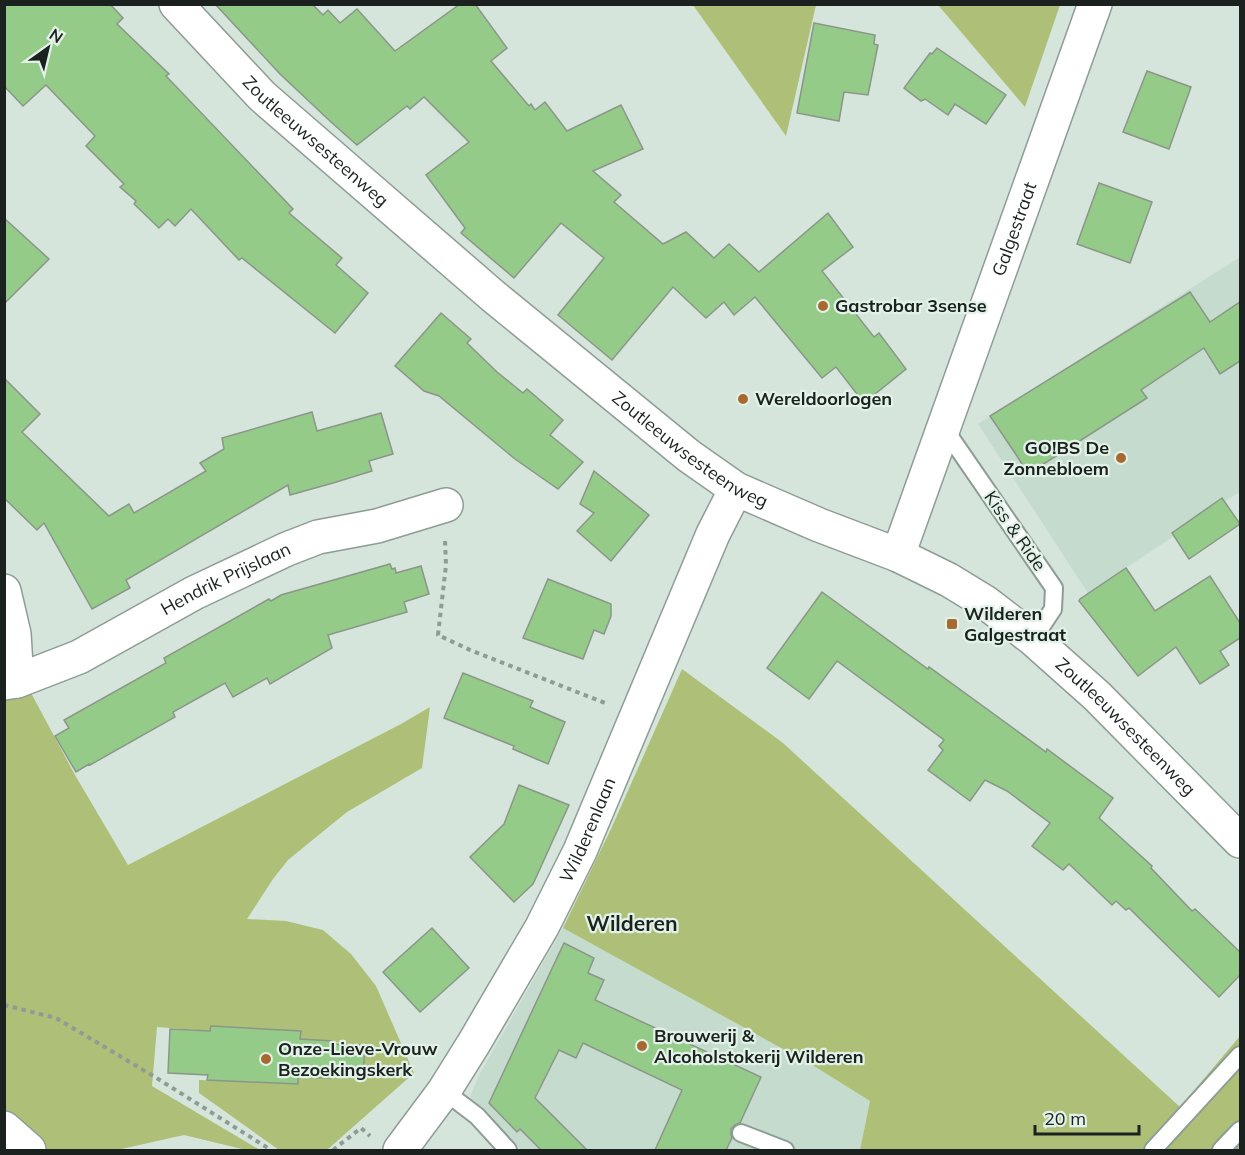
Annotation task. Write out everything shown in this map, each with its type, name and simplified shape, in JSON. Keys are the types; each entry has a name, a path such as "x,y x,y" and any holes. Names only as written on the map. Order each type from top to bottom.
{"street":[{"name":"Zoutleeuwsesteenweg","path":"176,4 262,96 493,296 689,456 735,489 819,525 898,555 949,580 985,602 1033,639 1096,696 1240,840"},
{"name":"Galgestraat","path":"898,555 1095,4"},
{"name":"Wilderenlaan","path":"389,1147 444,1091 542,927 580,851 713,534 735,489"},
{"name":"Hendrik Prijslaan","path":"4,591 14,634 11,682 79,657 194,593 287,549 318,537 377,526 446,505"},
{"path":"4,1128 29,1150"}],"lane":[{"name":"Kiss & Ride","path":"944,428 1054,588 1053,609 1033,639"},
{"path":"1153,1150 1240,1055"},
{"path":"444,1091 477,1116 508,1150"},
{"path":"1221,1150 1240,1130"},
{"path":"741,1133 785,1150"}],"path":[{"path":"446,505 446,565 438,635 470,650 637,716"},
{"path":"4,1005 56,1018 272,1150"},
{"path":"333,1150 361,1128 389,1147"}],"shaded area":[{"name":"GO!BS De Zonnebloem","path":"1240,257 1240,492 1172,533 1174,536 1088,593 978,424"},
{"path":"563,928 814,1066 870,1101 860,1150 521,1150 470,1097 479,1075"}],"green space":[{"path":"693,5 816,5 786,136"},
{"path":"938,5 1060,5 1025,107"},
{"path":"682,669 783,743 1180,1107 1240,1036 1240,1150 860,1150 870,1101 814,1066 563,928 611,829"},
{"path":"31,693 75,775 128,865 430,707 422,768 347,812 288,860 247,919 286,921 323,930 351,954 376,986 414,1073 327,1150 279,1150 199,1093 199,1080 298,1084 298,1077 363,1077 365,1045 300,1039 300,1031 211,1026 210,1031 157,1027 152,1086 260,1150 246,1150 184,1135 117,1150 44,1150 5,1112 5,698"}],"building":[{"path":"4,4 110,4 123,18 117,24 169,74 166,76 293,209 289,213 342,258 336,265 368,293 335,333 242,258 239,260 191,209 175,226 168,219 159,228 134,204 136,201 120,187 124,184 86,146 95,136 46,85 23,106 4,86"},
{"path":"215,4 312,4 323,15 328,10 340,23 357,9 395,51 460,4 475,4 507,48 491,61 529,106 531,104 535,110 545,102 567,131 621,105 643,149 593,171 621,195 614,202 663,244 686,232 714,258 729,244 759,272 828,213 853,247 822,271 874,337 879,333 906,369 864,403 836,367 822,378 755,297 734,315 724,302 706,318 673,287 612,360 558,315 604,258 561,223 514,278 461,233 465,228 426,175 469,142 424,97 410,109 407,106 357,145 280,74"},
{"path":"814,23 875,35 874,44 878,45 868,95 844,92 839,121 797,113"},
{"path":"937,48 1006,95 986,124 955,104 948,115 925,99 921,101 904,88 930,53 932,54"},
{"path":"1147,71 1191,87 1169,149 1123,132"},
{"path":"1099,183 1152,202 1130,263 1077,244"},
{"path":"4,218 49,259 4,304"},
{"path":"1190,292 1210,322 1240,302 1240,361 1220,374 1204,348 1141,390 1147,398 1028,474 990,416"},
{"path":"441,313 471,339 467,343 497,372 523,393 527,389 563,420 550,435 583,462 558,489 515,459 439,396 424,391 395,366"},
{"path":"4,378 40,414 22,432 109,516 129,504 134,513 206,471 200,463 224,449 222,438 312,412 317,431 381,413 393,454 369,461 372,471 333,483 290,495 288,485 126,580 130,588 92,609 44,523 37,530 4,498"},
{"path":"594,471 649,515 611,561 577,531 594,513 580,504"},
{"path":"1222,498 1240,524 1189,559 1172,533"},
{"path":"390,564 392,569 395,568 396,573 421,566 429,594 404,602 407,612 328,635 332,648 270,684 267,678 233,697 225,683 173,712 175,717 76,772 55,736 69,728 64,720 166,663 164,658 269,599 271,601 281,595"},
{"path":"1126,568 1155,611 1210,576 1240,623 1240,638 1220,651 1229,665 1200,684 1176,647 1138,676 1079,601"},
{"path":"548,579 611,604 611,616 604,634 594,630 583,659 523,638"},
{"path":"822,592 1046,752 1047,749 1113,798 1099,818 1152,866 1151,868 1192,911 1195,909 1240,952 1240,975 1219,997 1129,908 1126,910 1116,901 1112,905 1069,864 1063,870 1032,846 1050,823 1007,791 985,780 970,801 928,770 943,750 939,746 944,740 837,661 809,699 767,668"},
{"path":"463,673 533,701 530,707 565,722 548,764 513,749 514,746 444,718"},
{"path":"519,785 569,805 533,884 514,902 470,857 504,824"},
{"path":"432,928 469,968 420,1012 383,972"},
{"name":"Brouwerij & Alcoholstokerij Wilderen","path":"564,943 594,958 588,973 604,980 595,1000 761,1077 740,1123 731,1129 732,1138 726,1150 655,1150 682,1090 583,1043 576,1058 559,1050 535,1098 587,1150 541,1150 520,1129 517,1132 489,1103"},
{"name":"Onze-Lieve-Vrouw Bezoekingskerk","path":"211,1026 301,1031 300,1039 365,1045 363,1077 335,1075 331,1078 298,1077 298,1084 207,1080 208,1075 168,1073 170,1029 210,1031"}],"place":[{"name":"Gastrobar 3sense","path":"823,306"},
{"name":"Wereldoorlogen","path":"743,399"},
{"name":"GO!BS De Zonnebloem","path":"1121,458"},
{"name":"Wilderen Galgestraat","path":"952,624"},
{"name":"Brouwerij & Alcoholstokerij Wilderen","path":"642,1046"},
{"name":"Onze-Lieve-Vrouw Bezoekingskerk","path":"266,1059"}],"district":[{"name":"Wilderen","path":"632,924"}]}
